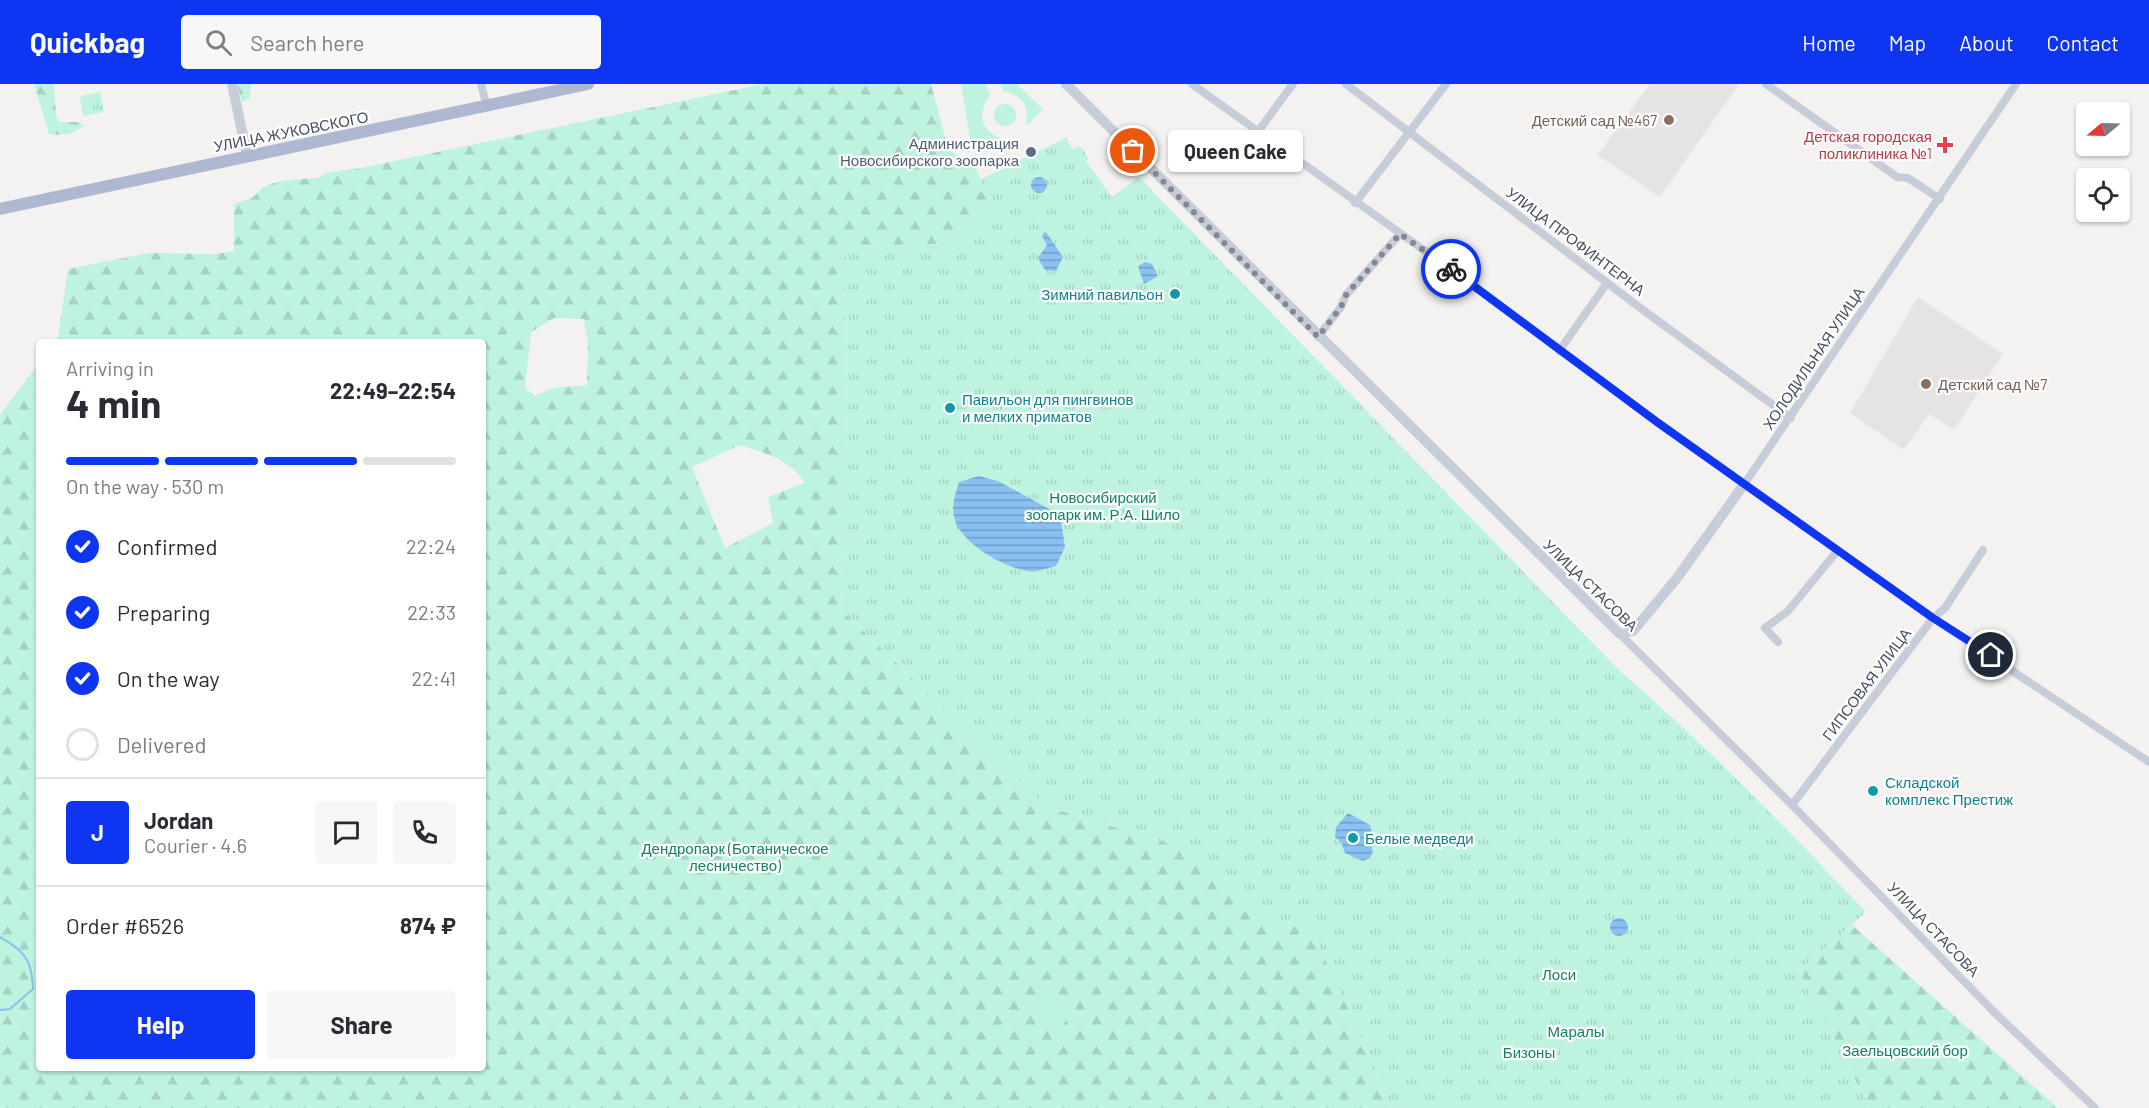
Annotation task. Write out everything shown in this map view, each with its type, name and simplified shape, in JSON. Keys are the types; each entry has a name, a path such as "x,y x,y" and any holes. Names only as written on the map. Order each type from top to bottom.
{"main road":[{"name":"УЛИЦА ЖУКОВСКОГО","path":"0,209 248,154 487,107 587,84"}],"street":[{"path":"232,84 248,154"},
{"path":"481,84 487,107"},
{"name":"УЛИЦА СТАСОВА","path":"1066,84 1318,337 1792,805 1994,1012 2095,1108"},
{"path":"1192,84 1355,203 1454,270 1559,351 1933,618 2149,762"},
{"path":"1257,133 1293,84"},
{"name":"УЛИЦА ПРОФИНТЕРНА","path":"1346,84 1410,130 1607,283 1791,418"},
{"path":"1355,203 1446,84"},
{"path":"1766,84 1897,177 1908,178 1940,199"},
{"name":"ХОЛОДИЛЬНАЯ УЛИЦА","path":"1620,634 1633,631 1677,578 1791,418 2016,84"},
{"path":"1318,337 1341,307 1346,295 1400,234"},
{"path":"1559,351 1607,283"},
{"path":"1778,642 1765,628 1788,611 1838,550"},
{"name":"ГИПСОВАЯ УЛИЦА","path":"1792,805 1933,618 1945,608 1983,550"}],"shaded area":[{"name":"Детский сад №467","path":"1650,84 1739,84 1660,197 1596,154 1600,152"},
{"name":"Детский сад №7","path":"1918,297 2003,354 1954,430 1929,414 1904,450 1850,413"}],"green space":[{"path":"34,84 54,84 56,117 60,122 78,122 84,125 68,134 49,134"},
{"path":"237,84 251,84 250,98 242,102"},
{"name":"Дендропарк (Ботаническое лесничество)","path":"763,84 931,84 948,149 975,167 996,210 951,244 846,246 845,520 841,609 1045,806 1190,850 1273,919 1310,927 1361,1036 1391,1108 0,1108 0,415 36,367 36,1071 486,1071 486,339 57,339 68,269 149,253 216,254 234,251 234,204 253,197 263,187 280,181 317,178 330,172 361,168","holes":["554,318 584,319 588,344 587,385 552,388 535,396 525,388 531,332","740,445 785,462 805,483 768,497 773,523 725,548 692,467","1047,989 1076,1006 1061,1028 1035,1010"]},
{"path":"961,84 986,84 990,95 982,114 983,120 988,131 1001,138 992,142 970,140"},
{"path":"1000,84 1016,84 1043,109 1029,124 1026,124 1023,102 1015,95 1003,91"},
{"path":"100,92 104,112 83,116 80,96"},
{"path":"1005,104 1013,107 1016,115 1013,123 1005,126 997,123 994,115 997,107"},
{"name":"Новосибирский зоопарк им. Р.А. Шило","path":"1066,138 1072,149 1080,146 1089,159 1086,161 1112,197 1139,177 1619,670 1714,757 1866,912 1799,971 1870,1108 1391,1108 1361,1036 1310,927 1273,919 1190,850 1045,806 841,609 845,520 846,246 951,244 995,210 981,179"},
{"name":"Заельцовский бор","path":"1852,925 2058,1108 1870,1108 1799,971"},
{"path":"1047,989 1076,1006 1061,1028 1035,1010"}],"water":[{"path":"1039,177 1047,185 1039,193 1031,185"},
{"path":"1045,231 1063,257 1056,271 1045,270 1038,258 1047,245 1042,236"},
{"path":"1145,262 1152,264 1158,276 1144,284 1138,266"},
{"path":"979,476 998,481 1060,515 1065,547 1056,566 1038,571 1018,569 987,554 961,532 953,513 959,482"},
{"name":"Белые медведи","path":"1348,813 1370,825 1372,833 1369,839 1373,851 1370,858 1363,861 1345,853 1341,842 1335,837 1336,827"},
{"path":"1619,918 1625,921 1628,927 1625,933 1619,936 1613,933 1610,927 1613,921"}],"waterway":[{"path":"0,937 16,947 26,957 31,971 33,989 10,1009 0,1010"}],"way so far":[{"path":"1133,151 1318,337 1341,307 1346,295 1400,234 1451,269"}],"place":[{"name":"Детский сад №467","path":"1669,120"},
{"name":"Детская городская поликлиника №1","path":"1945,145"},
{"name":"Queen Cake","path":"1133,151"},
{"name":"Администрация Новосибирского зоопарка","path":"1031,152"},
{"name":"Зимний павильон","path":"1175,294"},
{"name":"Детский сад №7","path":"1926,384"},
{"name":"Павильон для пингвинов и мелких приматов","path":"950,408"},
{"name":"Складской комплекс Престиж","path":"1873,791"},
{"name":"Белые медведи","path":"1353,838"}],"route":[{"path":"1451,269 1657,422 1933,618 1991,655"}],"park label":[{"name":"Лоси","path":"1559,974"},
{"name":"Маралы","path":"1576,1031"},
{"name":"Бизоны","path":"1529,1052"}]}
